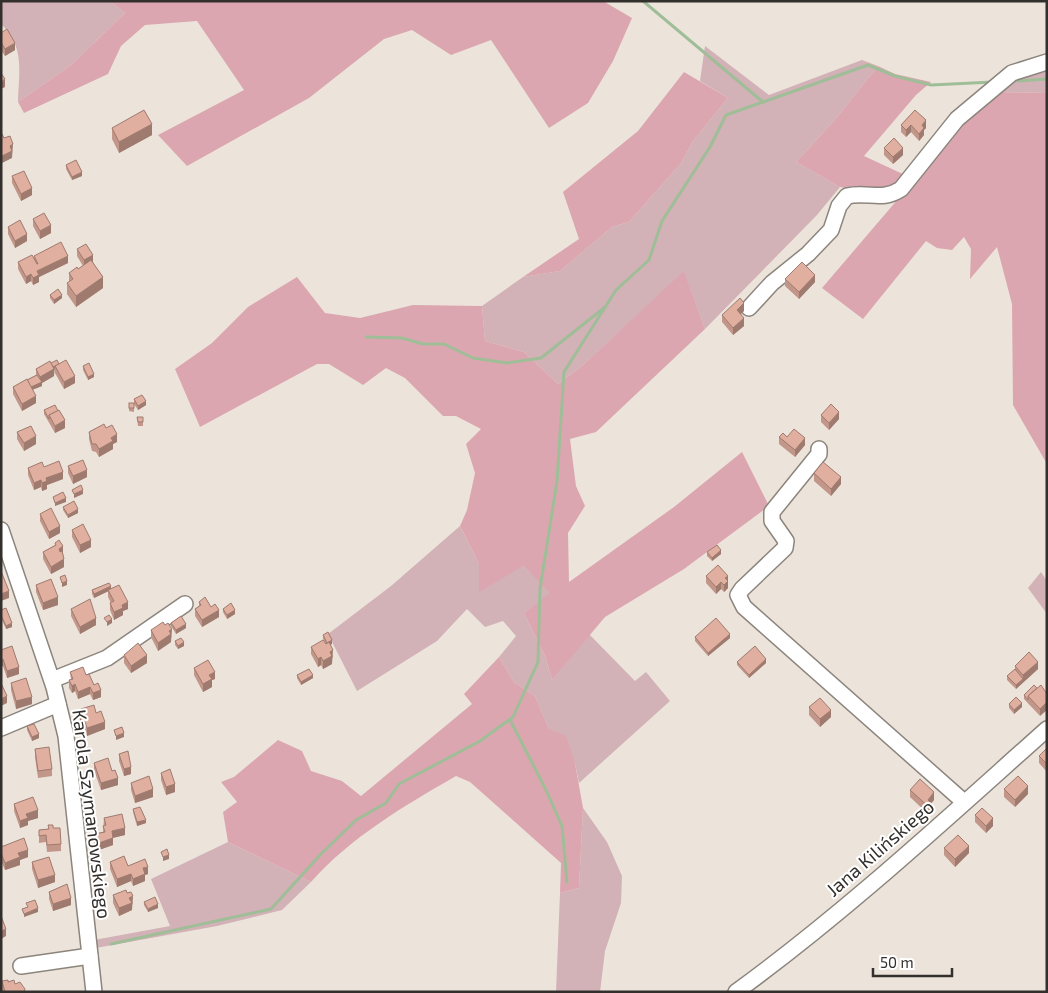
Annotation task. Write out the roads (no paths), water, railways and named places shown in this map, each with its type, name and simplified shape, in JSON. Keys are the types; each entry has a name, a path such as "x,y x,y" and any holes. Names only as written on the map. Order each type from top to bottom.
{"street":[{"path":"749,308 772,283 808,254 831,230 839,206 847,196 858,193 889,197 901,189 956,119 1012,73 1047,62"},
{"path":"819,449 819,454 772,512 772,521 786,541 785,548 753,577 738,595 751,613 964,802"},
{"name":"Karola Szymanowskiego","path":"1,530 52,680 58,704 72,779 94,992"},
{"path":"52,680 107,658 185,604"},
{"path":"1,728 58,704"},
{"name":"Jana Kilińskiego","path":"736,992 816,929 1047,729"},
{"path":"21,966 90,956"}],"waterway":[{"path":"643,1 763,102"},
{"path":"111,944 271,909 320,855 356,820 386,803 399,784 480,741 513,717 538,662 540,589 557,481 564,372 616,290 649,260 662,221 710,147 726,115 868,65 895,76 931,85 993,82"},
{"path":"1018,81 1047,79"},
{"path":"366,337 402,338 423,344 444,344 473,358 507,363 541,358 605,307"},
{"path":"510,720 562,826 567,882"}]}
